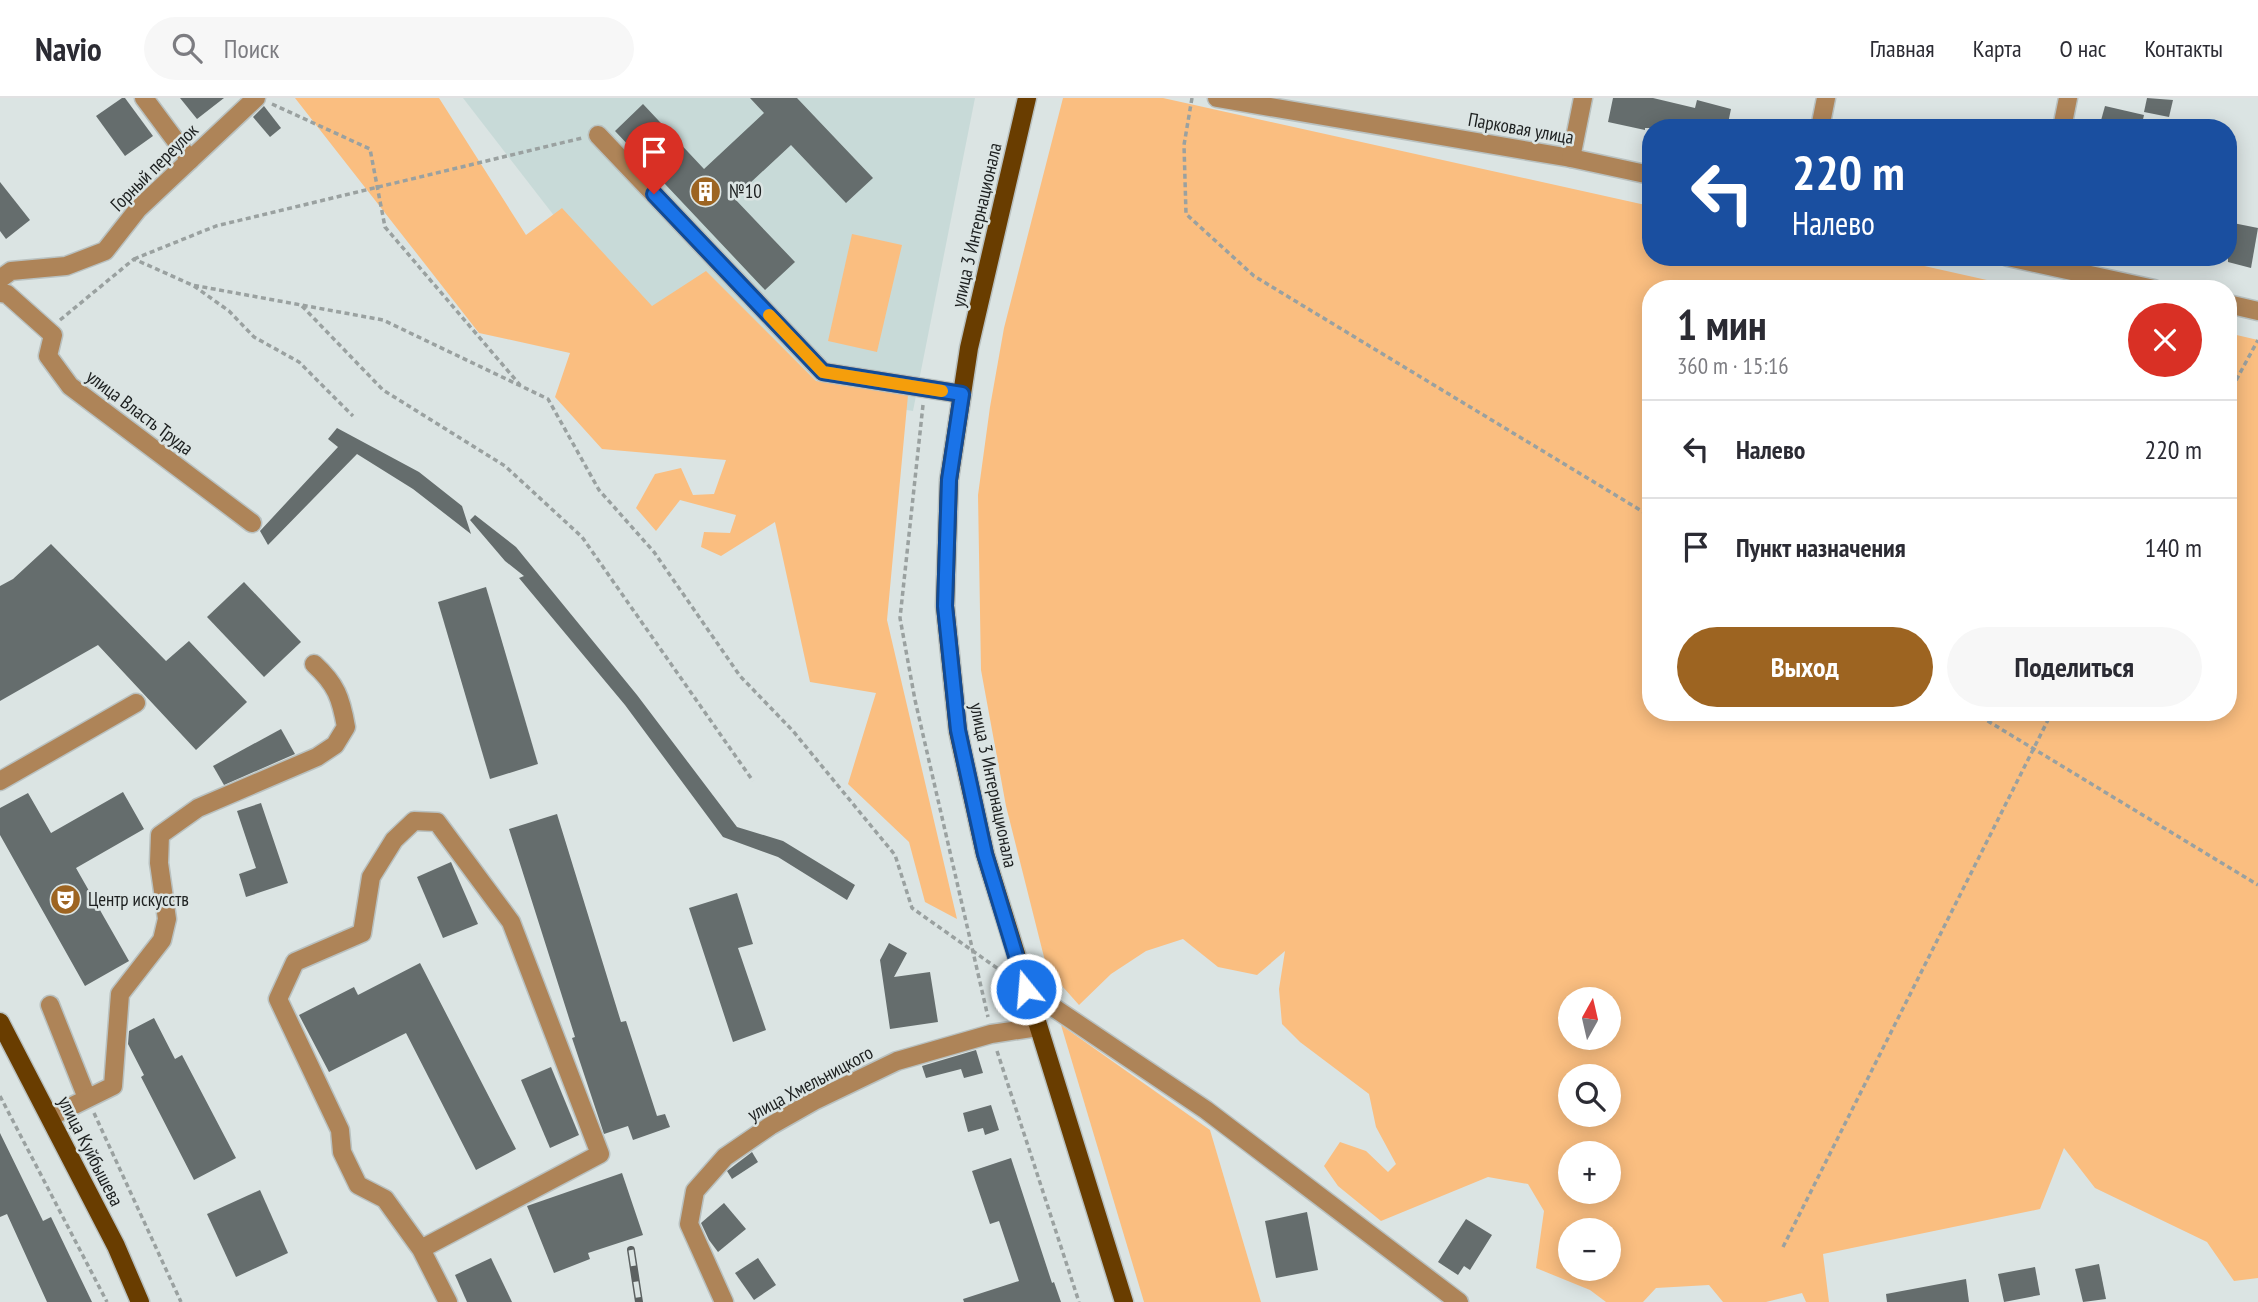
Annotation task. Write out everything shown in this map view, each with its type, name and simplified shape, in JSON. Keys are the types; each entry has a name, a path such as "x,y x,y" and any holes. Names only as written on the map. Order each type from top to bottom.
{"main road":[{"name":"улица 3 Интернационала","path":"1027,98 962,394 949,480 945,606 958,730 985,854 1124,1302"},
{"name":"улица Куйбышева","path":"0,1023 116,1246 140,1302"}],"street":[{"path":"144,98 190,160"},
{"name":"Парковая улица","path":"1217,98 1325,106 1642,173"},
{"path":"1571,158 1583,98"},
{"path":"1822,119 1826,98"},
{"path":"2064,119 2068,98"},
{"name":"Горный переулок","path":"0,279 11,271 66,266 104,251 138,209 190,160 264,101"},
{"path":"598,135 823,372 962,394"},
{"path":"2058,266 2116,280"},
{"path":"0,293 7,294 48,330"},
{"path":"2237,306 2258,311"},
{"name":"улица Власть Труда","path":"48,330 54,335 48,356 70,386 252,523"},
{"path":"50,1117 114,1086 120,995 162,940 167,919 159,863 160,835 198,808 317,757 335,745 346,727 331,679 314,664"},
{"path":"0,781 136,703"},
{"path":"422,1249 600,1154 510,922 437,822 427,820 414,821 394,840 370,877 362,933 295,962 278,999 340,1130 342,1152 358,1185 385,1199 422,1249 448,1302"},
{"path":"1026,989 1206,1110 1459,1302"},
{"path":"50,1005 88,1098"},
{"name":"улица Хмельницкого","path":"724,1302 689,1224 695,1191 725,1157 769,1126 897,1061 991,1034 1038,1027"}],"path":[{"path":"1192,98 1184,145 1186,214 1254,276 1642,511"},
{"path":"264,101 370,149 385,227 521,386"},
{"path":"48,330 134,259 216,226 598,135"},
{"path":"134,259 192,285 229,311 254,337 299,362 353,416"},
{"path":"192,285 383,320 548,399 599,490 654,552 740,676 793,731 895,855 912,908 1026,989"},
{"path":"300,305 383,390 505,467 582,537 753,781"},
{"path":"2237,378 2258,340"},
{"path":"1988,721 2258,885"},
{"path":"1783,1247 2047,721"},
{"path":"0,1096 107,1302"},
{"path":"88,1098 181,1302"}],"shaded area":[{"path":"295,98 439,98 526,235 562,208 652,306 706,271 816,381 908,395 887,620 957,919 925,902 909,842 848,784 876,693 810,682 775,522 721,556 701,547 704,532 730,533 736,515 680,500 656,531 636,508 655,474 681,468 693,495 714,494 726,460 602,449 555,397 570,353 479,333"},
{"path":"463,98 975,98 913,411 802,393 641,328"},
{"path":"1063,98 1163,98 1642,204 1642,266 1924,266 1987,280 1642,280 1642,721 2237,721 2237,335 2258,340 2258,1278 2234,1281 2207,1242 2095,1188 2064,1148 2040,1209 1823,1254 1829,1302 1806,1302 1802,1293 1766,1302 1723,1302 1709,1285 1656,1288 1643,1302 1606,1302 1590,1290 1568,1281 1621,1281 1621,1218 1558,1218 1558,1277 1536,1268 1544,1211 1528,1184 1488,1177 1381,1221 1338,1186 1324,1166 1340,1142 1366,1151 1388,1172 1396,1164 1376,1127 1369,1094 1300,1042 1282,1024 1279,989 1285,951 1257,975 1218,967 1183,939 1146,951 1111,974 1079,1005 1047,969 1006,806 981,670 978,495 1004,328"},
{"path":"852,234 902,245 877,352 828,341"},
{"path":"1061,1025 1210,1130 1261,1302 1144,1302"}],"building":[{"path":"125,98 153,136 125,156 96,116"},
{"path":"180,98 224,98 197,119"},
{"name":"№10","path":"750,98 797,98 873,178 846,203 791,145 734,198 795,262 765,290 615,131 643,104 704,169 764,113"},
{"path":"1613,98 1653,98 1695,108 1697,100 1731,109 1729,119 1642,119 1642,129 1608,122"},
{"path":"2147,98 2173,100 2169,117 2144,112"},
{"path":"264,106 281,128 270,137 253,117"},
{"path":"2105,106 2144,115 2143,119 2101,119"},
{"path":"0,182 30,220 6,239 0,231"},
{"path":"2237,224 2258,228 2251,268 2237,264"},
{"path":"337,428 419,472 462,506 471,534 413,489 357,454 268,545 260,531 338,447 328,439"},
{"path":"475,515 516,547 637,695 737,827 783,841 855,885 847,900 778,857 723,837 625,705 519,578 524,576 505,561 470,520"},
{"path":"51,544 166,661 189,641 247,702 196,750 98,645 0,701 0,586 13,579"},
{"path":"244,582 301,642 264,677 207,617"},
{"path":"486,587 538,764 490,779 438,602"},
{"path":"281,729 295,754 224,785 213,766"},
{"name":"Центр искусств","path":"123,792 144,829 76,868 129,961 85,986 0,835 0,808 28,793 51,833"},
{"path":"261,803 288,883 246,897 239,874 256,868 237,811"},
{"path":"557,814 621,1022 626,1021 657,1116 665,1114 670,1127 633,1140 628,1126 604,1134 509,829"},
{"path":"451,862 478,924 443,938 417,877"},
{"path":"737,893 753,944 738,948 766,1030 733,1042 689,908"},
{"path":"889,943 907,953 894,977 930,972 938,1022 890,1029 880,960"},
{"path":"420,963 516,1149 476,1170 406,1033 329,1072 299,1015 354,987 358,995"},
{"path":"154,1018 175,1059 182,1055 236,1158 194,1180 141,1077 144,1075 128,1044 129,1031"},
{"path":"976,1050 983,1073 964,1078 961,1069 926,1078 922,1066"},
{"path":"551,1067 579,1135 550,1148 521,1080"},
{"path":"991,1105 999,1130 985,1135 983,1128 968,1132 963,1113"},
{"path":"0,1133 43,1221 51,1217 92,1302 47,1302 7,1214 0,1217"},
{"path":"752,1152 758,1162 732,1179 727,1171"},
{"path":"1011,1158 1052,1283 1054,1282 1061,1302 964,1302 963,1299 1019,1281 999,1221 990,1224 972,1171"},
{"path":"622,1173 643,1235 588,1253 590,1259 554,1273 527,1206"},
{"path":"260,1190 288,1253 236,1277 207,1214"},
{"path":"724,1203 746,1229 718,1252 701,1223"},
{"path":"1307,1212 1318,1270 1276,1278 1265,1221"},
{"path":"1466,1219 1492,1235 1470,1270 1464,1266 1458,1275 1438,1262"},
{"path":"491,1258 512,1302 467,1302 455,1275"},
{"path":"758,1258 776,1285 754,1300 735,1273"},
{"path":"2099,1264 2106,1299 2083,1302 2075,1269"},
{"path":"2035,1267 2040,1295 2004,1302 1998,1274"},
{"path":"1966,1279 1969,1302 1887,1302 1886,1294"}],"railway":[{"path":"631,1250 639,1302"}],"slow traffic":[{"path":"769,315 823,372 942,391"}],"place":[{"name":"№10","path":"706,191"},
{"name":"Центр искусств","path":"65,899"}],"route":[{"path":"654,194 823,372 962,394 949,480 945,606 958,730 985,854 1026,989"}]}
